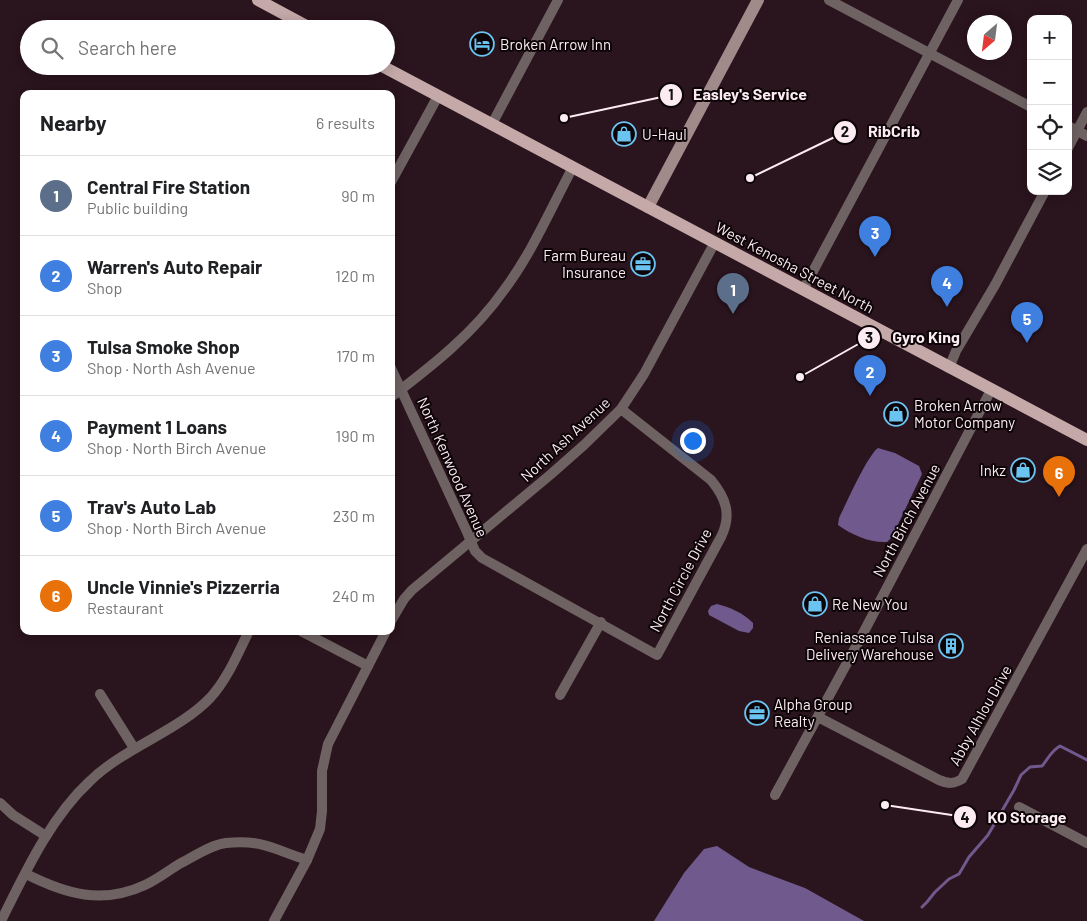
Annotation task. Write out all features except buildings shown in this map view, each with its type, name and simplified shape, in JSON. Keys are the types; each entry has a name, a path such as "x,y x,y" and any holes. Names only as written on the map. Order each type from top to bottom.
{"main road":[{"path":"258,0 295,20"},
{"path":"648,207 758,0"},
{"name":"West Kenosha Street North","path":"395,73 1087,440"}],"street":[{"path":"492,124 558,0"},
{"path":"829,0 1027,105"},
{"path":"803,290 958,0"},
{"path":"395,175 438,96"},
{"path":"1087,112 1072,128 1087,136"},
{"path":"395,394 449,352 496,302 519,267 573,167"},
{"path":"949,368 956,351 995,285 1043,195"},
{"name":"North Ash Avenue","path":"395,614 412,590 584,445 621,409 644,374 715,242"},
{"name":"North Kenwood Avenue","path":"395,377 475,552 482,558 657,655"},
{"name":"North Birch Avenue","path":"775,795 859,641 991,390"},
{"name":"North Circle Drive","path":"621,409 711,480 720,491 727,512 725,530 657,655"},
{"name":"Abby Alhlou Drive","path":"818,717 948,784 962,779 1087,549"},
{"path":"560,695 600,622"},
{"path":"1,921 46,836 64,809 90,780 134,748 194,712 211,696 222,681 247,635"},
{"path":"310,635 368,666"},
{"path":"274,921 320,829 322,771 328,744 384,635"},
{"path":"100,694 134,748"},
{"path":"0,803 14,815 46,836"},
{"path":"1019,807 1087,843"},
{"path":"26,874 61,890 88,896 107,896 134,890 148,884 195,856 224,844 245,842 264,844 306,860"}],"shaded area":[{"path":"878,448 895,453 919,466 922,474 892,537 887,542 861,538 838,525 839,518 857,481 868,460"},
{"path":"717,604 745,616 753,623 753,628 749,633 739,631 709,615 708,611 711,606"},
{"path":"717,846 749,867 805,888 864,921 654,921 684,873 704,849"}],"waterway":[{"path":"922,907 949,879 959,874 969,857 988,835 1021,775 1030,767 1042,766 1060,746 1087,760"}],"place":[{"name":"Broken Arrow Inn","path":"482,44"},
{"name":"Easley's Service","path":"564,118"},
{"name":"U-Haul","path":"624,134"},
{"name":"RibCrib","path":"750,178"},
{"name":"Tulsa Smoke Shop","path":"875,257"},
{"name":"Farm Bureau Insurance","path":"643,264"},
{"name":"Payment 1 Loans","path":"947,307"},
{"name":"Central Fire Station","path":"733,314"},
{"name":"Trav's Auto Lab","path":"1027,343"},
{"name":"Gyro King","path":"800,377"},
{"name":"Warren's Auto Repair","path":"870,396"},
{"name":"Broken Arrow Motor Company","path":"896,414"},
{"name":"Inkz","path":"1023,470"},
{"name":"Uncle Vinnie's Pizzerria","path":"1059,497"},
{"name":"Re New You","path":"815,604"},
{"name":"Reniassance Tulsa Delivery Warehouse","path":"951,646"},
{"name":"Alpha Group Realty","path":"757,713"},
{"name":"KO Storage","path":"885,805"}]}
